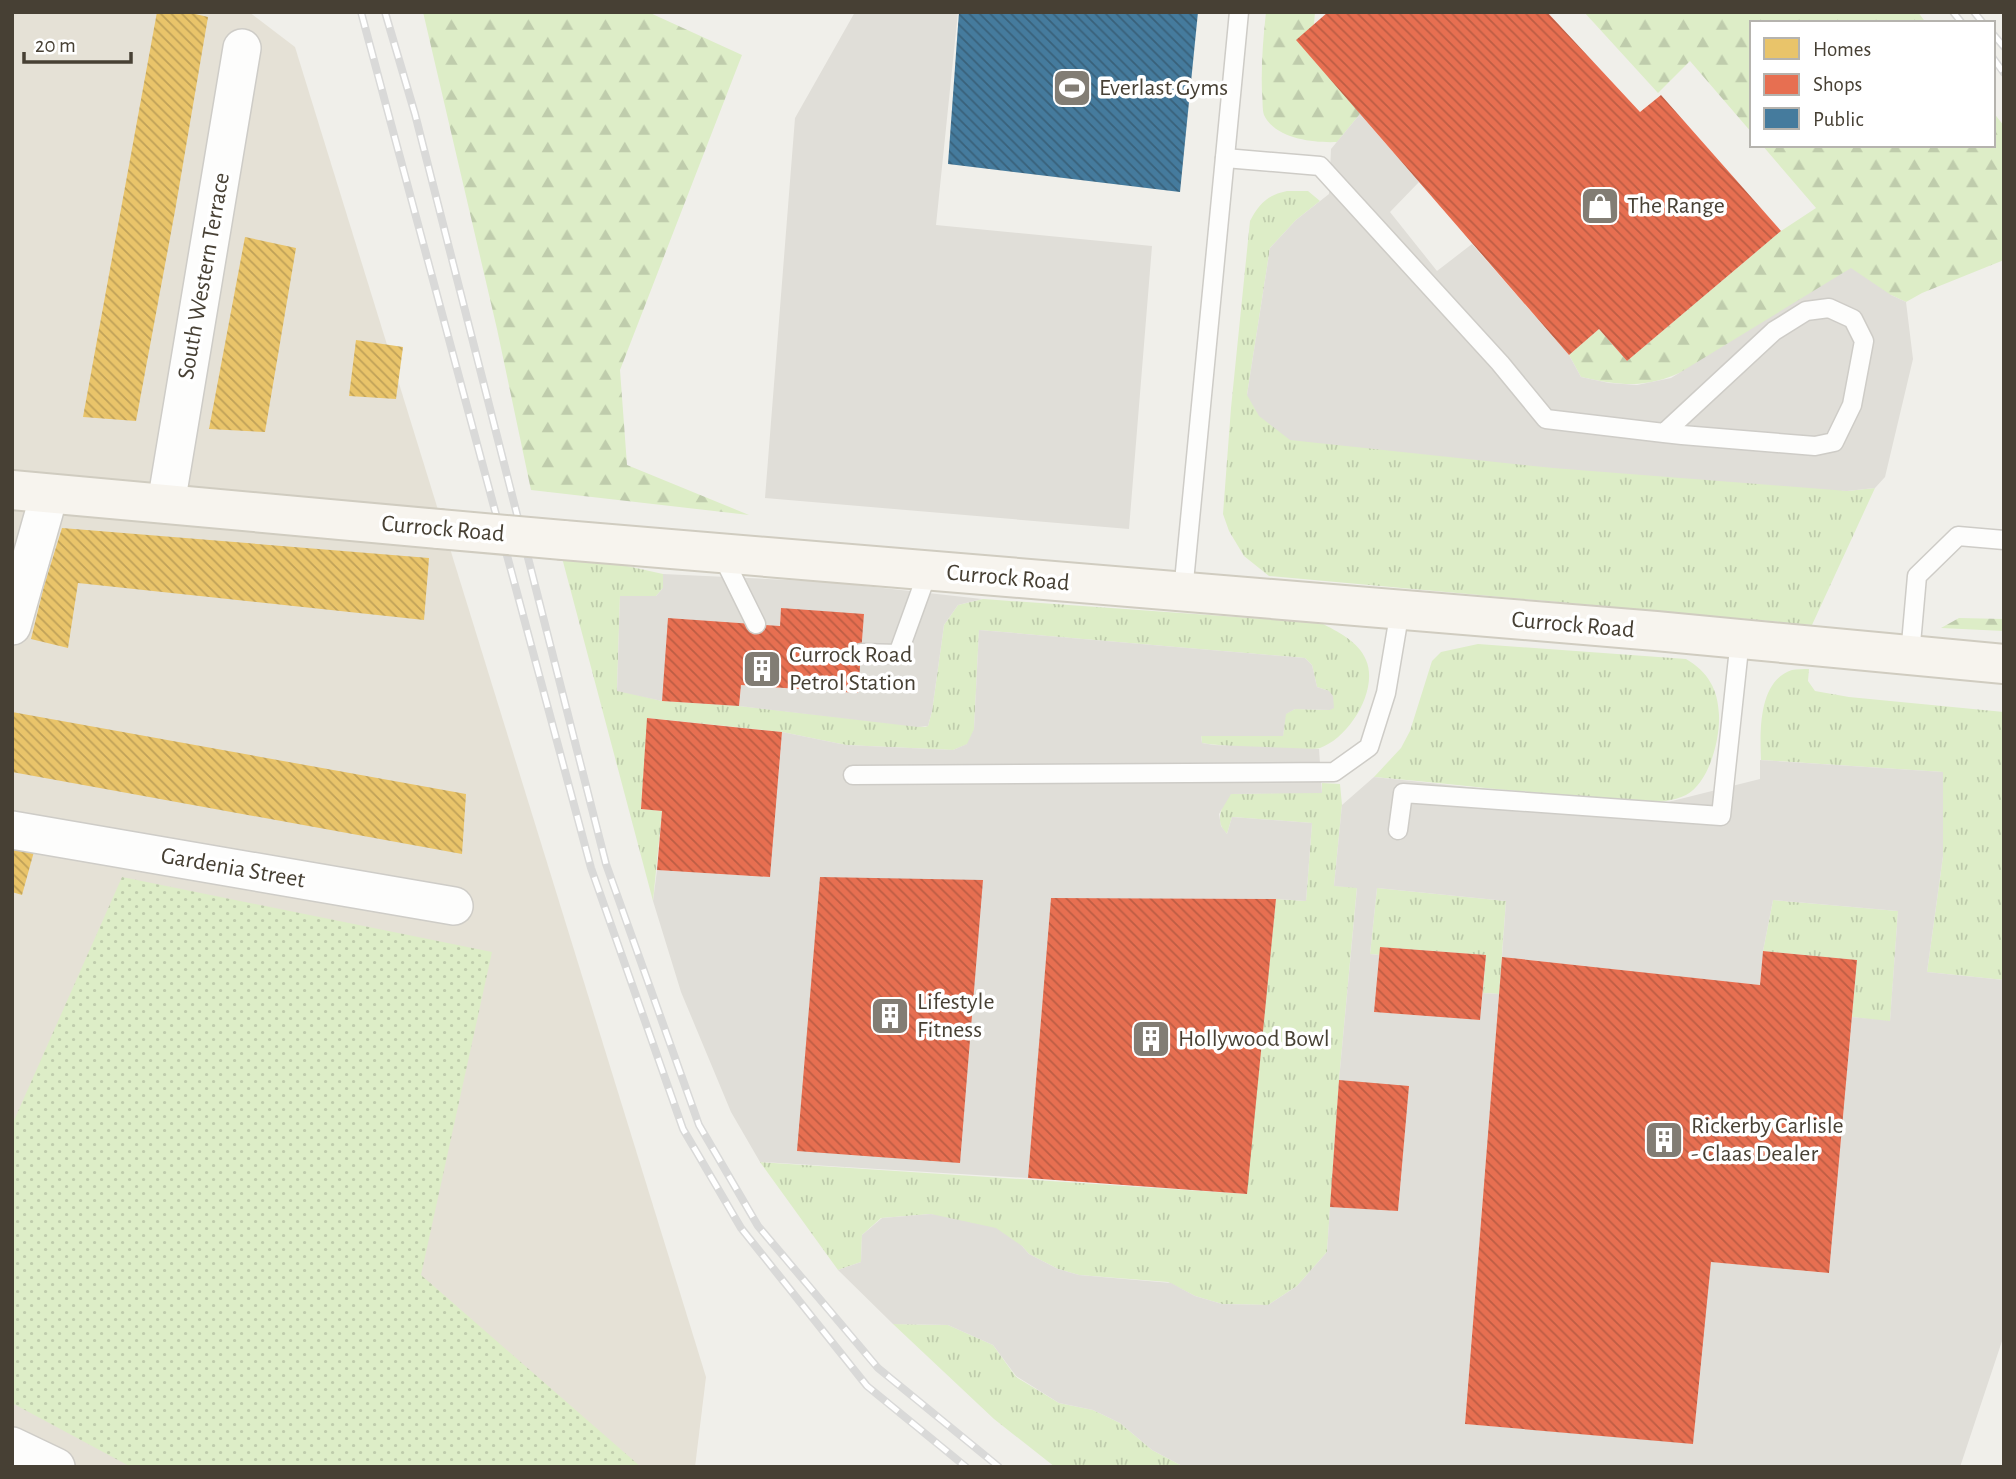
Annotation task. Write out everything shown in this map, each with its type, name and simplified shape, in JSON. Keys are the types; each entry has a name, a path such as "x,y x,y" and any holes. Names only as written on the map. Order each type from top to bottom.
{"street":[{"name":"South Western Terrace","path":"166,504 242,48"},
{"name":"Currock Road","path":"31,492 2004,664"},
{"path":"12,626 31,492"},
{"name":"Gardenia Street","path":"12,830 454,906"},
{"path":"12,1446 56,1467"}],"lane":[{"path":"1183,592 1239,12"},
{"path":"1225,158 1320,166 1500,363 1546,419 1664,433 1815,446 1834,442 1852,405 1864,341 1853,319 1829,308 1806,311 1774,331 1664,433"},
{"path":"1910,655 1917,576 1958,536 2004,540"},
{"path":"721,554 756,624"},
{"path":"861,653 898,654 928,571"},
{"path":"853,775 1334,772 1368,747 1386,693 1400,610"},
{"path":"1398,830 1403,793 1721,816 1740,639"}],"shaded area":[{"path":"12,12 249,12 295,47 706,1377 695,1467 12,1467"},
{"path":"855,12 958,12 936,225 1152,246 1129,529 765,498 795,118"},
{"path":"1360,114 1419,182 1390,212 1437,271 1472,244 1569,355 1581,377 1637,385 1671,378 1851,268 1906,302 1913,359 1885,477 1875,488 1847,491 1553,468 1290,440 1259,416 1247,395 1270,248 1296,220 1329,194 1331,149"},
{"path":"663,574 829,582 982,599 958,605 944,625 932,711 928,726 918,727 739,706 741,685 857,693 864,615 781,609 780,626 669,618 662,701 617,691 620,596 656,596 663,588"},
{"path":"979,630 1305,658 1312,665 1317,687 1329,691 1333,696 1334,708 1295,709 1286,714 1283,736 1201,736 1202,743 1214,745 1319,749 1322,793 1231,794 1219,814 1221,826 1227,834 1232,817 1312,823 1306,901 1051,898 1028,1178 760,1162 731,1112 681,992 653,901 657,870 770,877 782,732 846,745 953,750 967,744 974,729"},
{"path":"1760,760 1943,772 1943,856 1927,972 2004,980 2004,1335 1960,1467 1184,1467 1152,1450 1120,1423 1093,1410 1059,1403 1016,1376 993,1345 948,1325 893,1324 838,1270 861,1262 862,1235 882,1218 931,1214 996,1228 1029,1254 1058,1269 1079,1275 1171,1283 1195,1296 1222,1304 1268,1305 1297,1286 1327,1252 1330,1207 1398,1211 1409,1087 1339,1080 1357,888 1334,886 1342,805 1374,777 1610,802 1668,802 1760,779","holes":["1377,888 1506,901 1502,957 1760,985 1763,951 1773,900 1898,911 1890,1021 1852,1017 1829,1273 1711,1262 1693,1443 1465,1424 1499,994 1483,993 1479,1020 1374,1012 1380,955 1370,954"]}],"green space":[{"path":"423,12 648,12 742,55 620,370 627,465 749,515 531,490 497,329"},
{"path":"1266,12 1315,12 1314,24 1360,114 1337,142 1296,138 1277,129 1264,115 1262,72"},
{"path":"1584,12 1918,12 1925,21 1750,21 1750,131 1690,61 1658,93"},
{"path":"1995,115 2004,126 2004,260 1906,302 1891,295 1655,381 1628,384 1581,377 1569,355 1599,329 1627,361 1781,231 1816,208 1764,147 1995,147"},
{"path":"1287,191 1308,191 1320,201 1296,220 1270,248 1247,395 1847,491 1875,488 1812,625 1269,576 1244,556 1229,531 1223,514 1250,221 1264,201"},
{"path":"561,554 663,574 663,588 656,596 620,596 617,690 662,701 739,706 925,727 928,726 932,711 944,625 958,605 983,599 1321,623 1347,638 1363,654 1369,672 1368,685 1359,712 1351,724 1331,743 1320,748 1282,749 1202,743 1201,735 1283,736 1285,714 1295,709 1330,710 1329,691 1317,687 1312,665 1305,658 979,630 974,730 968,744 953,750 846,745 782,732 648,718 641,809 662,811 653,901"},
{"path":"1959,618 2004,619 2004,631 1941,628"},
{"path":"1478,644 1686,659 1706,676 1717,697 1718,736 1707,771 1686,795 1671,800 1634,803 1374,777 1401,748 1410,731 1432,661 1441,652"},
{"path":"1809,669 1808,681 1815,691 1849,697 2004,712 2004,980 1927,972 1943,856 1943,772 1761,760 1761,722 1767,696 1781,676 1792,670"},
{"path":"1322,783 1340,784 1342,805 1334,886 1357,887 1339,1080 1327,1252 1297,1286 1268,1305 1222,1304 1195,1296 1168,1282 1079,1275 1058,1269 1029,1254 1022,1246 931,1214 881,1218 862,1235 861,1262 838,1270 760,1162 1246,1194 1276,899 1306,901 1312,823 1232,817 1227,834 1221,824 1220,814 1230,794 1322,792"},
{"path":"122,877 492,952 421,1275 641,1467 131,1467 12,1403 12,1125"},
{"path":"1377,888 1506,901 1499,994 1483,993 1486,955 1381,947 1380,955 1370,954"},
{"path":"1773,900 1898,911 1890,1022 1852,1017 1857,960 1763,951"},
{"path":"893,1324 948,1325 993,1345 1016,1377 1059,1403 1093,1410 1120,1423 1152,1450 1184,1467 1055,1467 994,1419"}],"building: Homes":[{"path":"157,12 187,12 208,17 175,211 136,421 83,417"},
{"path":"245,237 296,248 265,432 209,429"},
{"path":"356,340 403,347 396,399 349,396"},
{"path":"62,528 429,558 424,620 78,583 68,648 31,639"},
{"path":"12,712 466,794 462,854 12,772"},
{"path":"12,846 35,848 22,895 12,892"}],"building: Shops":[{"name":"The Range","path":"1328,12 1547,12 1640,112 1661,95 1781,231 1627,361 1599,329 1569,355 1296,40"},
{"name":"Currock Road Petrol Station","path":"781,608 864,614 858,693 741,685 739,706 662,701 668,618 780,626"},
{"path":"647,718 782,732 770,877 657,870 662,811 641,809"},
{"name":"Lifestyle Fitness","path":"820,877 983,880 960,1163 797,1151"},
{"name":"Hollywood Bowl","path":"1051,898 1276,899 1247,1194 1028,1178"},
{"path":"1380,947 1486,955 1480,1020 1374,1012"},
{"name":"Rickerby Carlisle - Claas Dealer","path":"1763,951 1857,960 1829,1273 1711,1262 1693,1444 1465,1424 1502,957 1760,985"},
{"path":"1339,1080 1409,1086 1398,1211 1330,1207"}],"building: Public":[{"name":"Everlast Gyms","path":"959,12 1198,12 1180,192 948,164"}],"railway":[{"path":"361,12 591,868 683,1129 741,1228 867,1386 966,1467"},
{"path":"385,12 415,114 606,864 699,1125 758,1226 878,1368 999,1467"},
{"path":"1953,12 1960,21"},
{"path":"1974,12 1981,21"},
{"path":"1995,36 2004,47"},
{"path":"1995,61 2004,73"}],"place":[{"name":"Everlast Gyms","path":"1072,88"},
{"name":"The Range","path":"1600,206"},
{"name":"Currock Road Petrol Station","path":"762,669"},
{"name":"Lifestyle Fitness","path":"890,1016"},
{"name":"Hollywood Bowl","path":"1151,1039"},
{"name":"Rickerby Carlisle - Claas Dealer","path":"1664,1140"}]}
